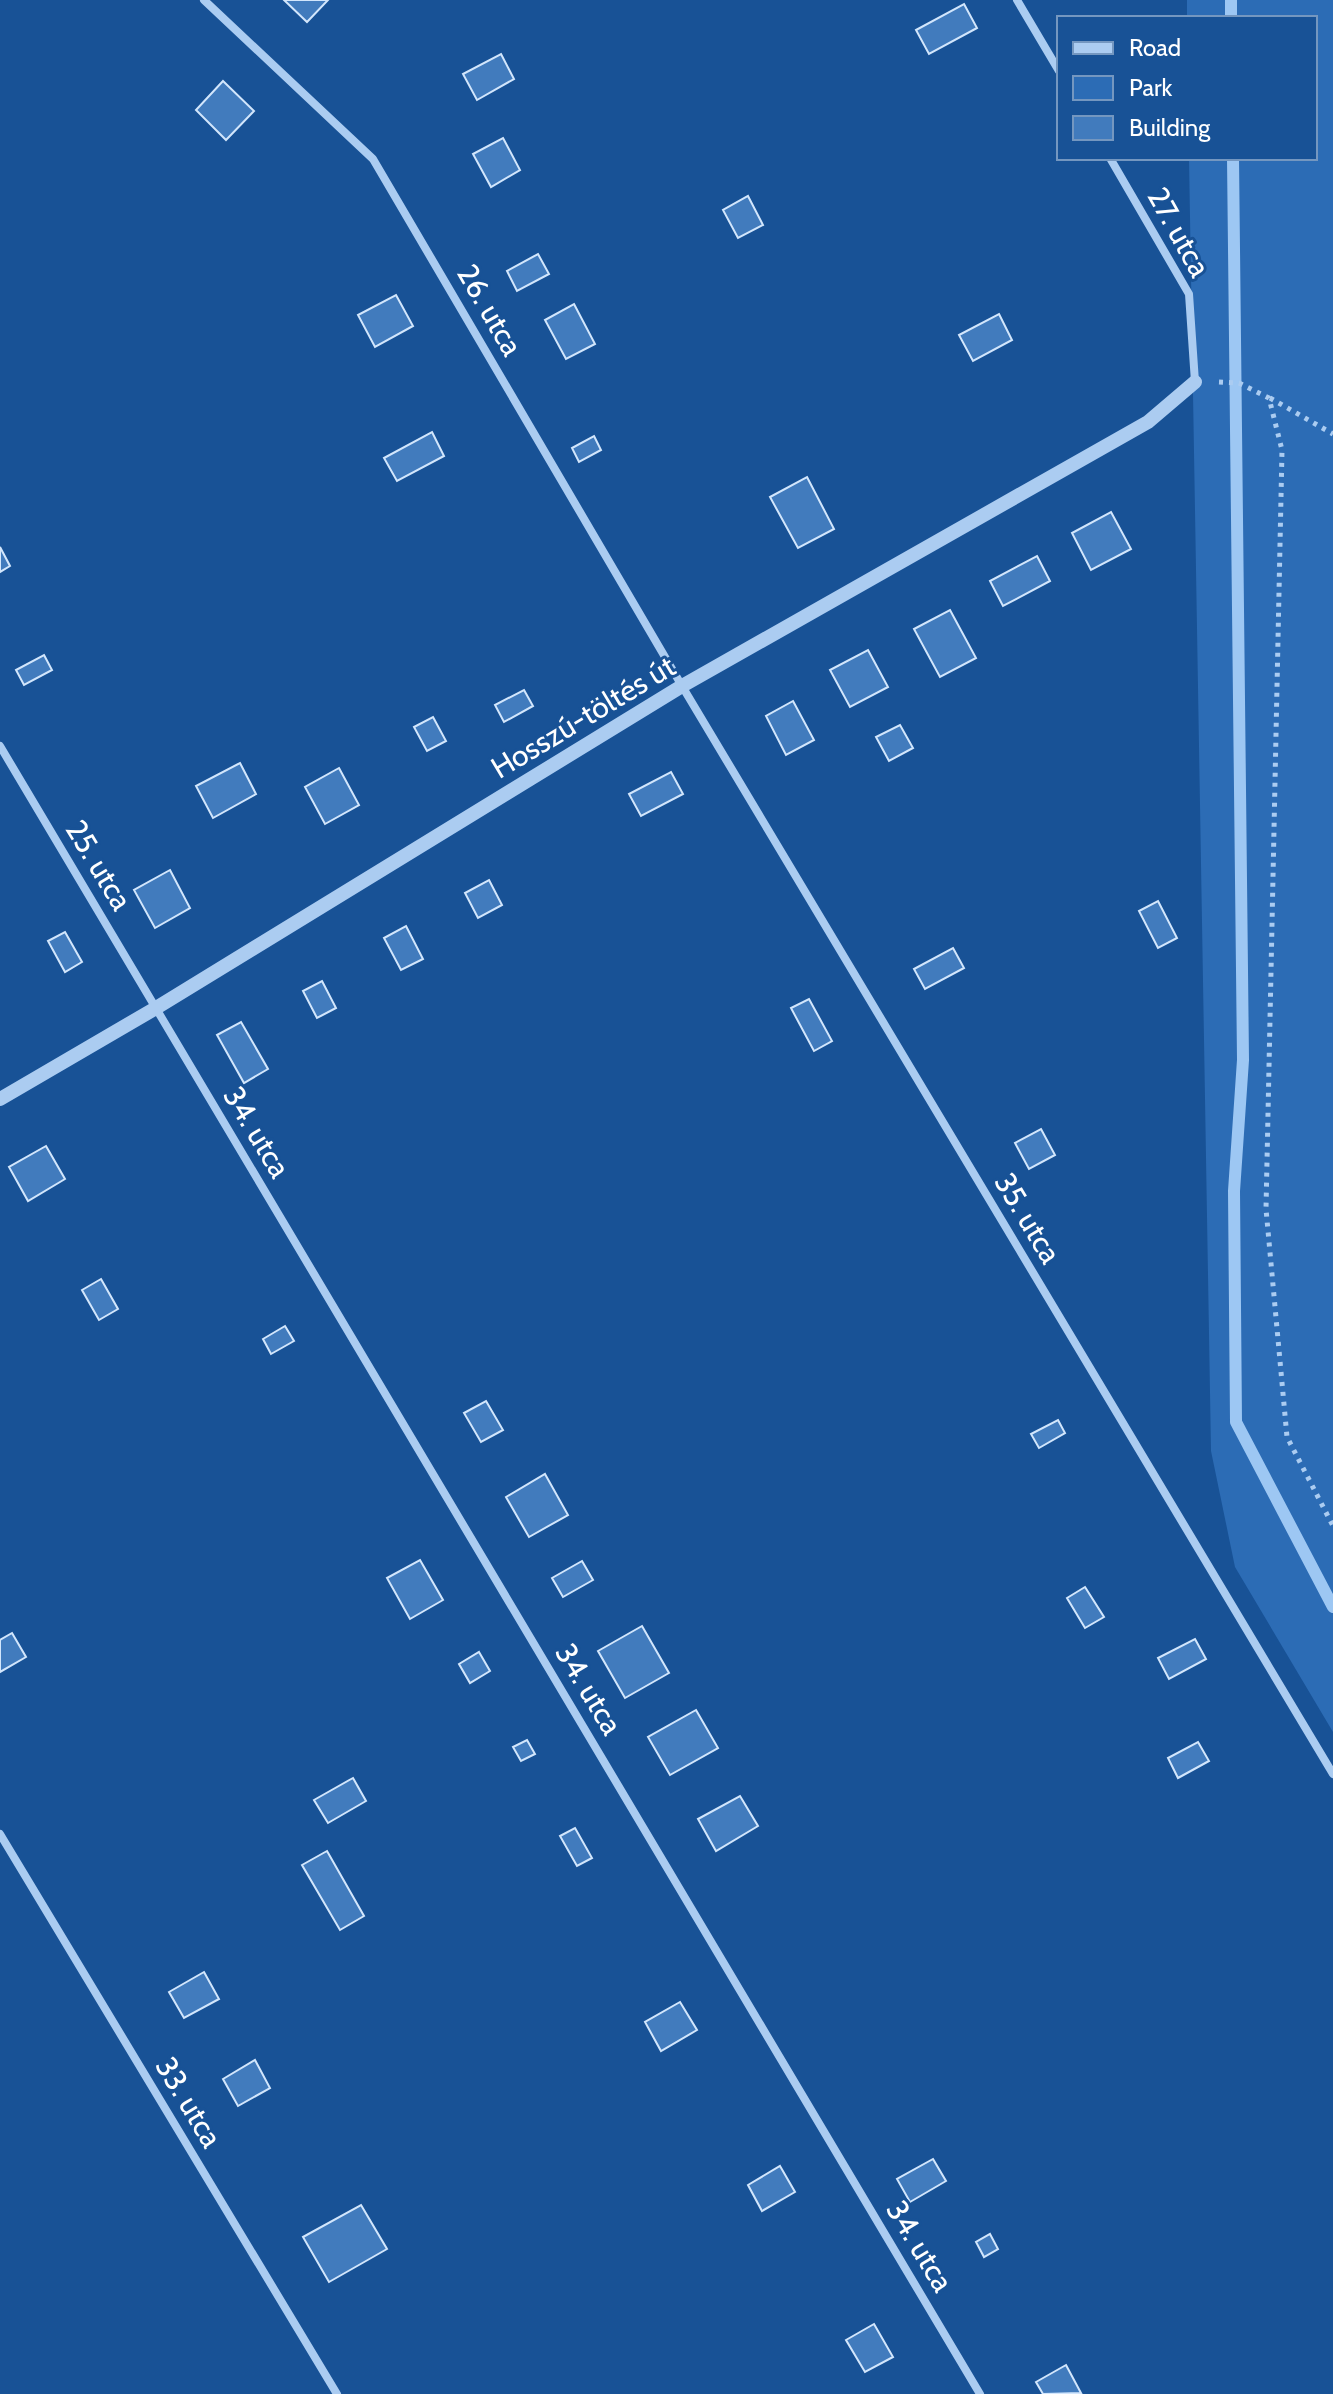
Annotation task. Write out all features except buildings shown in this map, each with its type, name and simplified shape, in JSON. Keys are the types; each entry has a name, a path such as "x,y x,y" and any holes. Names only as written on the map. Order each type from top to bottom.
{"street":[{"name":"26. utca","path":"204,0 373,159 682,686"},
{"path":"1017,0 1057,68"},
{"name":"27. utca","path":"1111,160 1189,294 1195,382"},
{"name":"Hosszú-töltés út","path":"0,1099 156,1008 682,686 1148,422 1195,382"},
{"name":"35. utca","path":"682,686 1333,1774"},
{"name":"25. utca","path":"0,746 156,1008"},
{"name":"34. utca","path":"156,1008 980,2394"},
{"name":"33. utca","path":"0,1834 337,2394"}],"path":[{"path":"1195,382 1239,383 1333,434"},
{"path":"1269,398 1282,450 1266,1209 1287,1437 1333,1526"}],"green space":[{"path":"1187,0 1333,0 1333,1732 1235,1567 1211,1451 1189,160 1317,160 1317,16 1187,16"}],"waterway":[{"path":"1231,0 1231,16"},
{"path":"1233,160 1243,1060 1234,1191 1236,1422 1333,1607"}]}
